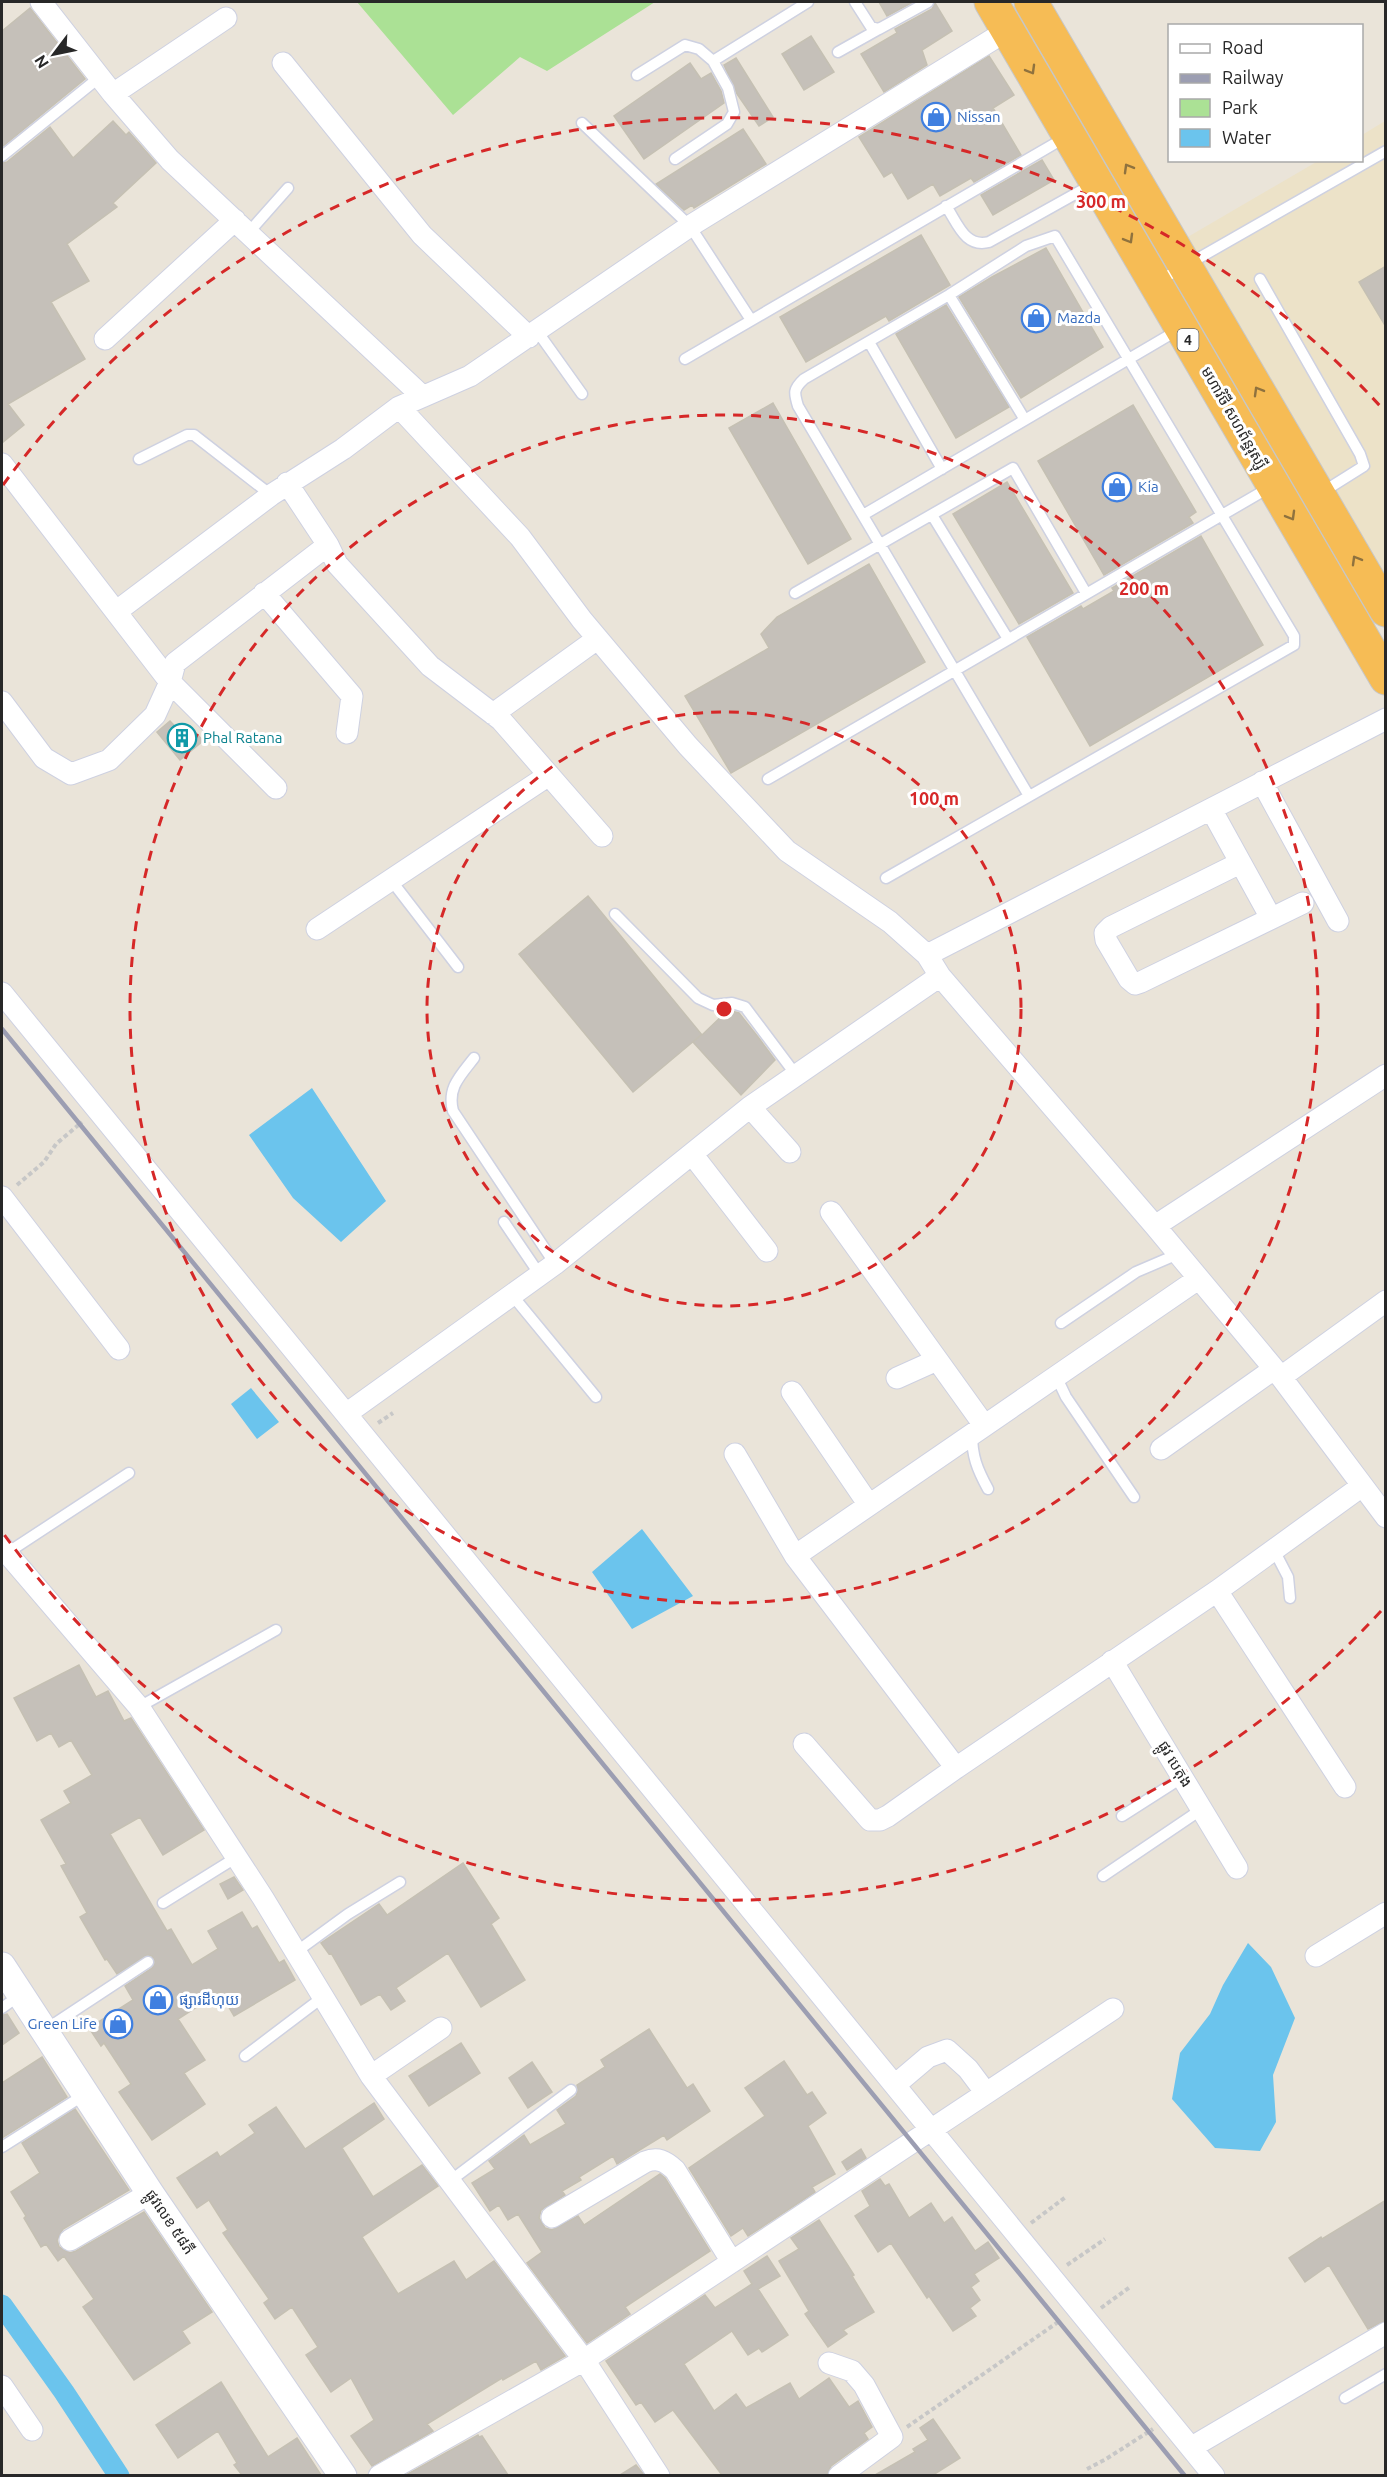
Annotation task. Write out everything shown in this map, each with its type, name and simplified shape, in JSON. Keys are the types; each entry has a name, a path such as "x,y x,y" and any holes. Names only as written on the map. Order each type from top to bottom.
{"highway":[{"name":"មហាវិថី សហព័ន្ធរុស្ស៊ី","path":"991,2 1181,328 1294,480 1386,610"},
{"name":"មហាវិថី សហព័ន្ធរុស្ស៊ី","path":"1031,2 1185,265 1294,480 1386,678"}],"street":[{"path":"41,2 113,94 170,160 422,396"},
{"path":"113,94 226,18"},
{"path":"117,611 279,489 343,449 399,407 470,376 690,226 1008,30"},
{"path":"283,63 422,235 533,334"},
{"path":"105,339 242,226"},
{"path":"399,407 520,537 597,639 688,746 787,851 890,922 927,955 940,976 1155,1226 1277,1373 1386,1517"},
{"path":"2,464 170,682 276,788"},
{"path":"279,489 328,544 337,564 430,666 501,720 602,836"},
{"path":"2,702 44,758 71,774 109,760 155,715 170,682 175,663 328,544"},
{"path":"264,593 352,696 347,733"},
{"path":"493,714 597,639"},
{"path":"927,955 1386,719"},
{"path":"317,929 549,775"},
{"path":"1262,782 1338,921"},
{"path":"1211,808 1271,918"},
{"path":"1240,863 1111,927 1105,933 1106,940 1129,979 1135,984 1304,903"},
{"path":"346,1414 547,1270 750,1107 940,976"},
{"path":"2,993 1215,2475"},
{"path":"1155,1226 1386,1075"},
{"path":"750,1107 790,1152"},
{"path":"692,1154 767,1251"},
{"path":"6,1193 119,1349"},
{"path":"831,1212 937,1360 978,1429"},
{"path":"795,1556 1198,1279"},
{"path":"1161,1449 1386,1300"},
{"path":"897,1378 937,1360"},
{"path":"792,1392 870,1505"},
{"path":"735,1454 795,1556 956,1768"},
{"path":"804,1744 870,1820 880,1820 1113,1660 1217,1592 1362,1486"},
{"path":"4,1550 139,1707 237,1857 371,2076 584,2360 658,2475"},
{"path":"1217,1592 1345,1787"},
{"name":"ផ្លូវ បេតុង","path":"1113,1660 1237,1868"},
{"path":"1316,1956 1386,1913"},
{"name":"ផ្លូវលេខ ៥៨ភី","path":"2,1966 11,2001 45,2031 150,2193 343,2475"},
{"path":"379,2475 584,2360 1113,2009"},
{"path":"371,2076 441,2028"},
{"path":"895,2085 927,2056 947,2049 968,2069 986,2093"},
{"path":"552,2217 645,2162 654,2159 665,2161 675,2170 732,2262"},
{"path":"70,2240 150,2193"},
{"path":"1192,2448 1386,2333"},
{"path":"829,2363 852,2372 864,2385 892,2437 839,2475"},
{"path":"2,2386 32,2430"}],"lane":[{"path":"855,2 871,27 879,29"},
{"path":"838,52 928,2"},
{"path":"713,61 800,3"},
{"path":"637,75 685,45 699,49 713,61 728,88 734,112 727,124 675,159"},
{"path":"2,156 101,76"},
{"path":"582,123 690,226 751,320"},
{"path":"685,359 1069,135"},
{"path":"1155,283 1386,151"},
{"path":"946,206 968,239 979,245 989,242 1096,182"},
{"path":"242,226 288,188"},
{"path":"886,878 1294,645 1294,636 1054,237 1026,246 949,296 804,379 795,387 794,393 798,406 1029,796"},
{"path":"768,779 1221,516 1294,480 1364,466 1360,454 1260,279"},
{"path":"949,296 1025,420"},
{"path":"863,515 1181,328"},
{"path":"533,334 582,394"},
{"path":"869,342 942,469"},
{"path":"139,459 187,435 194,435 279,489"},
{"path":"795,593 1013,468 1086,593"},
{"path":"932,515 1008,639"},
{"path":"391,880 458,967"},
{"path":"615,914 698,998 713,1005 732,1003 745,1007 796,1075"},
{"path":"474,1058 453,1086 451,1101 453,1111 547,1270"},
{"path":"504,1222 547,1270"},
{"path":"1061,1323 1136,1272 1178,1254"},
{"path":"512,1295 596,1396"},
{"path":"1056,1376 1066,1396 1134,1497"},
{"path":"978,1429 974,1462 988,1489"},
{"path":"4,1550 129,1473"},
{"path":"1274,1550 1288,1577 1290,1598"},
{"path":"139,1707 276,1630"},
{"path":"1122,1816 1183,1777"},
{"path":"1103,1876 1202,1809"},
{"path":"163,1903 237,1857"},
{"path":"296,1952 348,1914 400,1882"},
{"path":"45,2031 148,1962"},
{"path":"245,2056 323,1997"},
{"path":"450,2181 571,2090"},
{"path":"2,2147 86,2093"},
{"path":"1345,2398 1386,2374"}],"path":[{"path":"6,1193 44,1162 56,1144 96,1109"},
{"path":"1018,2235 1067,2196"},
{"path":"1051,2276 1105,2239"},
{"path":"892,2437 1082,2314 1130,2287"},
{"path":"1087,2469 1168,2418"}],"shaded area":[{"path":"1385,121 1385,576 1186,238 1316,162 1363,162 1363,134"}],"green space":[{"path":"357,2 655,2 547,71 520,57 453,115"}],"water":[{"path":"312,1088 386,1201 341,1242 293,1198 249,1135"},
{"path":"251,1388 279,1422 257,1439 231,1404"},
{"path":"642,1529 693,1596 632,1629 592,1572"},
{"path":"1248,1943 1271,1967 1295,2018 1273,2075 1276,2122 1260,2151 1215,2148 1172,2099 1180,2053 1210,2014 1223,1985"}],"building":[{"path":"879,2 913,2 887,16"},
{"path":"935,3 952,31 922,50 927,65 884,92 861,54 897,33 895,29 932,9"},
{"path":"30,8 85,79 2,147 2,31"},
{"path":"811,36 834,72 804,90 782,54"},
{"path":"989,56 1014,95 993,108 1021,155 974,182 971,178 940,196 933,184 908,199 892,172 884,177 859,137"},
{"path":"736,58 773,117 759,126 737,94 724,65"},
{"path":"690,63 701,79 711,73 721,91 724,103 644,159 614,116"},
{"path":"113,121 126,135 129,132 156,163 113,203 117,207 67,244 89,281 51,302 85,359 8,404 24,425 2,443 2,163 7,162 50,127 73,158"},
{"path":"743,129 766,164 694,208 692,205 684,210 656,184"},
{"path":"1042,160 1054,180 993,215 981,195"},
{"path":"921,235 950,285 889,321 886,316 806,362 780,317"},
{"name":"Mazda","path":"1046,248 1103,347 1021,398 959,297"},
{"path":"1386,266 1386,327 1359,282"},
{"path":"946,305 1009,407 956,438 896,334"},
{"path":"773,403 851,539 808,564 729,428"},
{"name":"Kia","path":"1133,405 1196,512 1189,517 1193,523 1104,575 1038,461"},
{"path":"1007,482 1073,593 1019,624 953,514"},
{"path":"1201,536 1263,645 1090,746 1027,637 1081,606 1083,609 1114,591 1112,588"},
{"path":"869,564 925,662 731,773 685,696 769,648 761,634 777,617"},
{"name":"Phal Ratana","path":"170,721 184,736 192,728 203,741 180,760 157,732"},
{"path":"588,896 702,1035 727,1011 731,1011 739,1013 758,1037 775,1060 741,1095 693,1042 701,1035 633,1092 519,954"},
{"path":"79,1665 96,1697 108,1691 124,1721 131,1718 204,1830 163,1855 140,1817 110,1834 167,1931 171,1929 192,1965 218,1949 208,1931 242,1912 252,1929 257,1926 279,1963 284,1960 295,1980 234,2016 220,1992 178,2019 205,2060 184,2073 205,2104 152,2140 119,2092 131,2084 104,2043 101,2046 89,2028 133,2000 125,1986 152,1968 155,1961 152,1956 147,1955 117,1974 107,1959 105,1960 80,1917 87,1913 61,1866 66,1864 41,1820 71,1803 64,1791 92,1775 71,1740 59,1747 51,1733 37,1741 14,1698"},
{"path":"463,1863 499,1918 491,1924 525,1980 481,2007 448,1953 396,1988 405,2001 391,2010 380,1994 361,2005 331,1953 329,1954 321,1943 379,1904 387,1915"},
{"path":"234,1877 243,1890 228,1899 220,1884"},
{"path":"7,2014 19,2033 2,2045 2,2015"},
{"path":"649,2029 687,2088 693,2084 710,2111 667,2140 664,2135 617,2164 613,2156 579,2177 581,2180 562,2191 565,2195 541,2210 539,2218 545,2228 552,2230 578,2216 584,2225 660,2174 665,2178 710,2251 625,2307 630,2314 587,2343 527,2263 542,2252 518,2214 508,2220 499,2205 490,2211 472,2183 495,2169 489,2161 524,2135 530,2145 566,2124 557,2110 576,2096 577,2085 605,2067 601,2060"},
{"path":"461,2043 480,2073 429,2106 409,2076"},
{"path":"42,2057 67,2097 2,2138 2,2083"},
{"path":"784,2061 807,2095 812,2092 826,2113 808,2126 835,2174 812,2187 815,2192 748,2236 743,2228 731,2236 689,2168 765,2116 745,2088"},
{"path":"532,2062 552,2092 528,2108 509,2078"},
{"path":"374,2103 384,2119 342,2148 373,2197 422,2165 438,2186 362,2237 398,2294 454,2261 466,2280 494,2261 565,2356 541,2370 536,2361 503,2380 502,2378 427,2424 433,2431 372,2466 351,2436 374,2420 351,2378 331,2392 306,2355 318,2347 292,2307 275,2319 264,2303 269,2299 223,2233 228,2230 209,2200 197,2208 177,2178 217,2152 220,2157 255,2133 249,2125 276,2107 305,2149"},
{"path":"75,2109 129,2190 63,2229 57,2240 59,2247 70,2253 76,2251 144,2212 212,2312 182,2331 190,2343 134,2380 83,2307 94,2299 64,2256 58,2261 46,2244 41,2247 11,2192 40,2173 22,2143"},
{"path":"861,2149 866,2158 847,2170 842,2162"},
{"path":"880,2179 885,2186 889,2184 909,2218 931,2203 944,2223 952,2217 975,2251 988,2242 999,2258 974,2274 979,2281 971,2287 980,2300 970,2308 976,2316 953,2331 929,2296 927,2298 891,2243 878,2252 855,2216 870,2206 862,2191"},
{"path":"1386,2200 1386,2320 1368,2329 1329,2265 1305,2282 1289,2258"},
{"path":"819,2220 854,2275 852,2276 874,2312 843,2330 847,2334 828,2347 805,2314 809,2311 779,2261 799,2249 791,2238"},
{"path":"767,2256 780,2276 758,2289 788,2335 762,2352 759,2348 748,2355 732,2331 684,2364 714,2411 736,2394 746,2408 790,2383 799,2399 829,2378 849,2407 858,2401 872,2427 864,2433 868,2439 831,2466 827,2475 722,2475 673,2410 655,2422 641,2402 636,2405 606,2361 705,2295 715,2308 752,2284 744,2271"},
{"path":"221,2382 268,2457 297,2438 321,2475 242,2475 234,2465 237,2463 218,2431 178,2458 156,2425"},
{"path":"933,2419 960,2458 933,2475 875,2475 915,2452 913,2449 928,2440 920,2428"},
{"path":"478,2435 482,2436 508,2475 406,2475"},
{"path":"636,2465 644,2475 620,2475"}],"waterway":[{"path":"2,2305 64,2392 119,2476"}],"railway":[{"path":"2,1029 1185,2476"}],"place":[{"name":"Nissan","path":"936,117"},
{"name":"Mazda","path":"1036,318"},
{"name":"Kia","path":"1117,487"},
{"name":"Phal Ratana","path":"182,738"},
{"name":"ផ្សារដីហុយ","path":"158,2000"},
{"name":"Green Life","path":"118,2024"}]}
